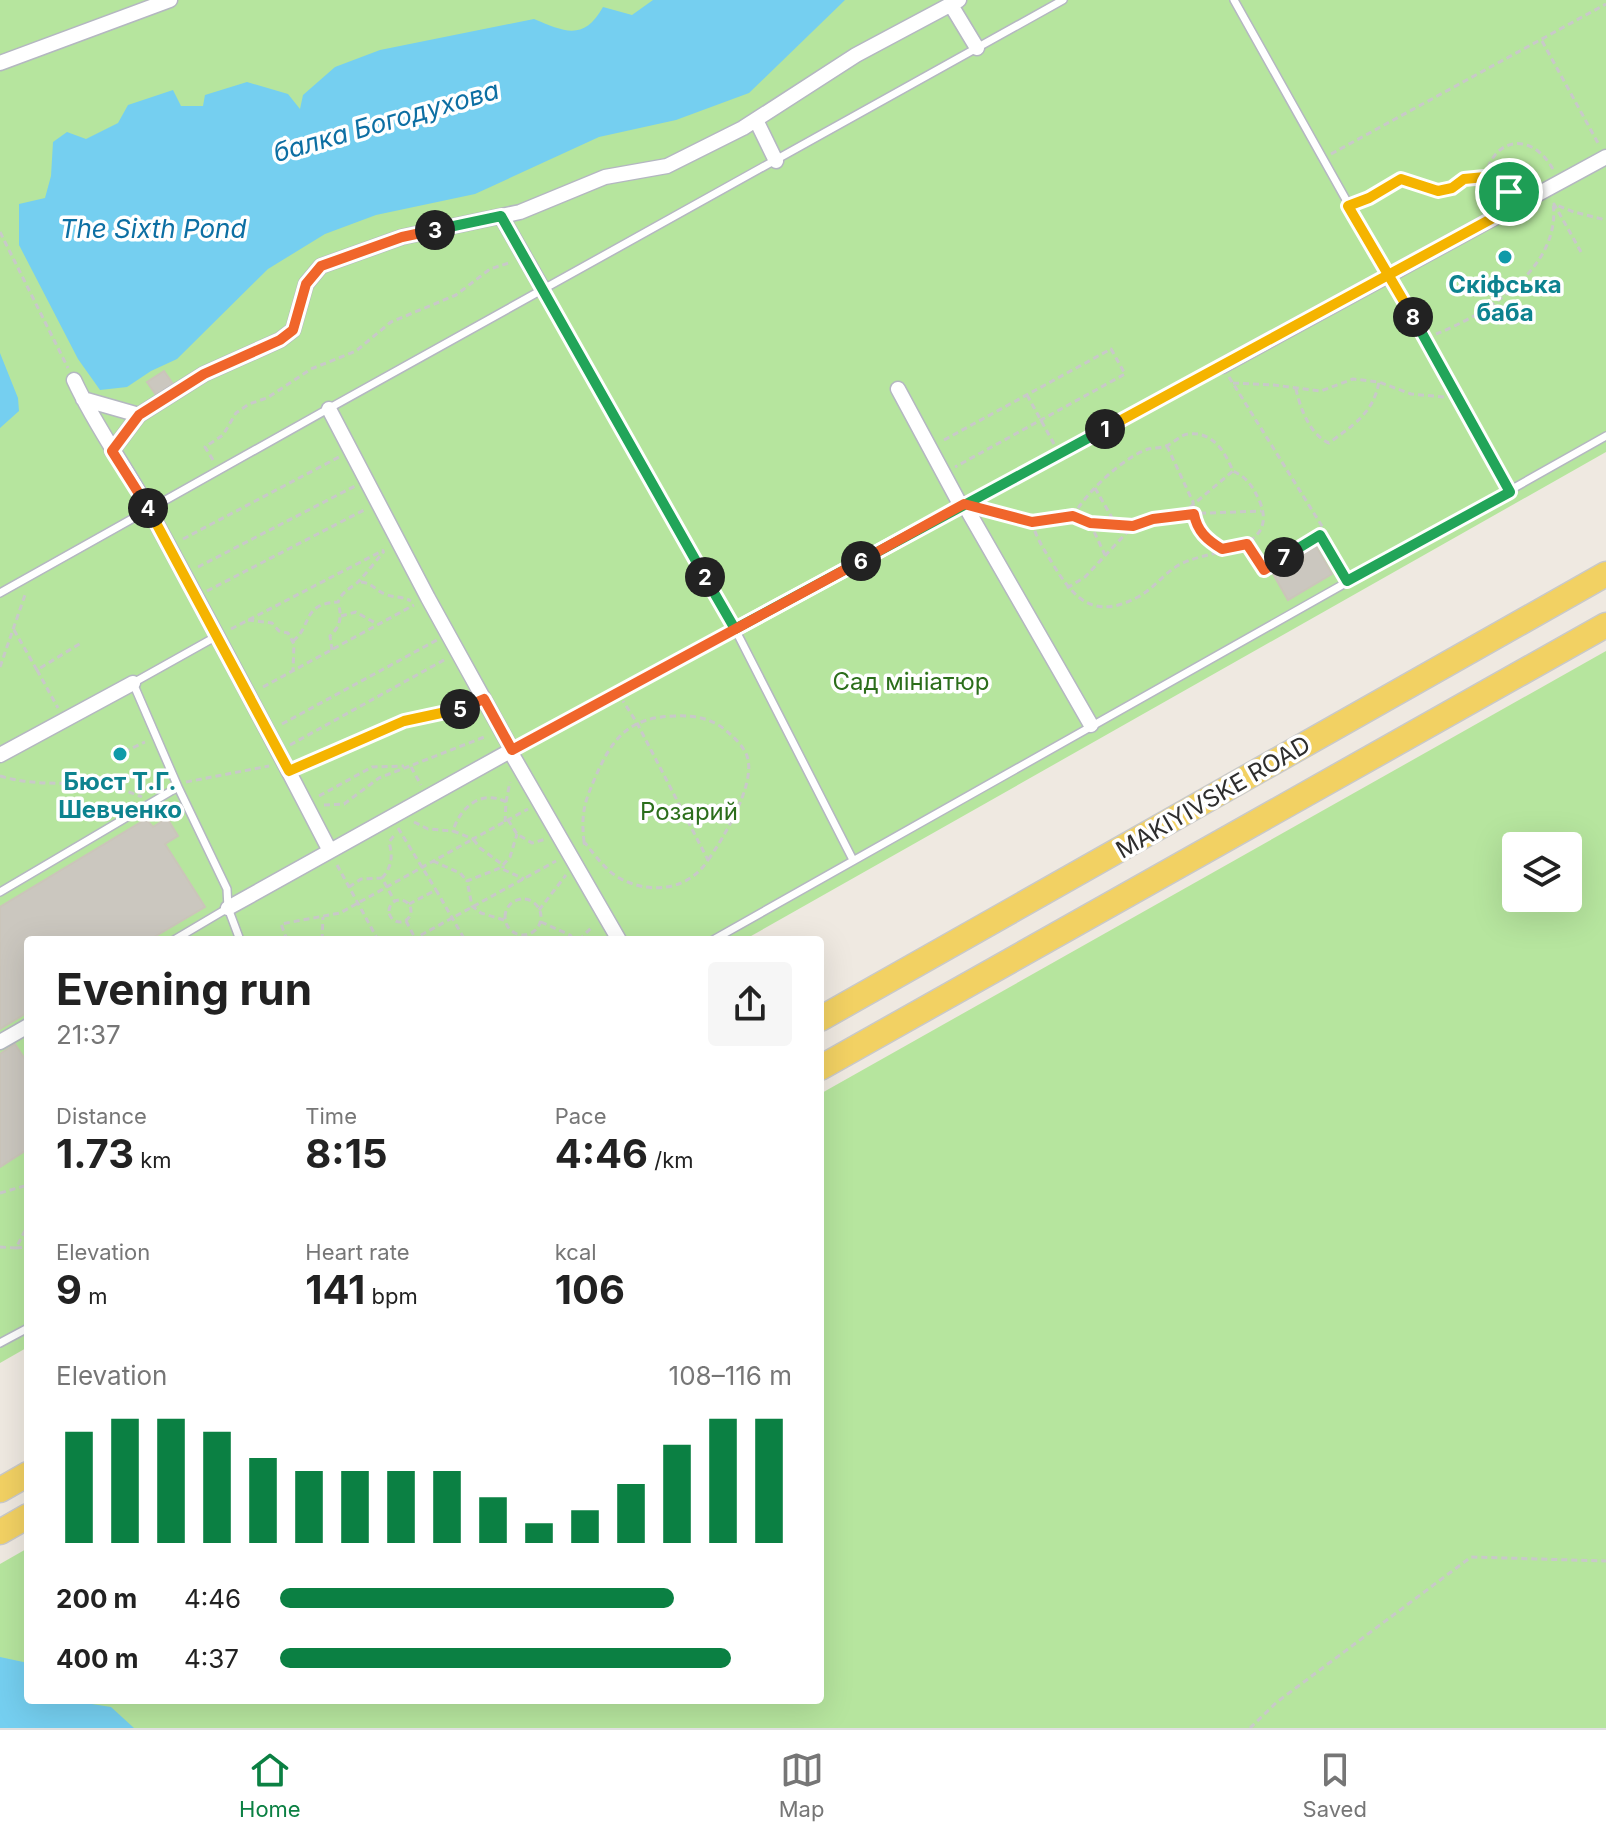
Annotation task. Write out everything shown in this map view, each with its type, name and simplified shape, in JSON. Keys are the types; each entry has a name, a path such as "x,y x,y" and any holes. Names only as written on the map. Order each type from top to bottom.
{"main road":[{"name":"MAKIYIVSKE ROAD","path":"824,1017 1606,574"},
{"name":"MAKIYIVSKE ROAD","path":"824,1066 1606,625"},
{"path":"0,1490 24,1476"},
{"path":"0,1532 24,1518"}],"street":[{"path":"0,63 170,0"},
{"path":"112,451 139,415 204,374 280,340 293,330 306,284 321,266 402,237 520,212 605,177 667,166 719,142 856,55 955,3 977,48"},
{"path":"756,120 776,161"},
{"path":"1222,366 1606,157"},
{"path":"501,216 544,291"},
{"path":"74,380 197,597 330,851"},
{"path":"898,389 1091,725"},
{"path":"83,399 139,415"},
{"path":"329,409 511,751 617,936"},
{"path":"0,755 133,683"},
{"path":"228,908 511,751"},
{"path":"0,1042 24,1028"}],"lane":[{"path":"0,593 1063,0"},
{"path":"1234,0 1510,492"},
{"path":"544,291 735,629 853,860"},
{"path":"511,751 1222,366"},
{"path":"720,936 1606,436"},
{"path":"218,636 133,683 155,737 227,889 228,908 238,936"},
{"path":"0,892 177,785"},
{"path":"181,936 228,908"},
{"path":"0,1343 24,1330"}],"path":[{"path":"1321,159 1606,4"},
{"path":"1541,40 1606,157"},
{"path":"1485,177 1488,163 1499,151 1519,143 1536,147 1545,155 1560,182"},
{"path":"1348,206 1369,198 1401,179 1438,191 1452,188 1464,179 1485,177 1509,192 1515,206"},
{"path":"1545,190 1581,252"},
{"path":"1554,204 1606,220"},
{"path":"1425,338 1466,321 1525,277 1549,237 1554,204"},
{"path":"0,232 74,380"},
{"path":"219,471 205,447 223,435 236,413 278,392 311,369 356,351 391,322 456,295 490,269 524,257"},
{"path":"930,448 1111,349 1125,374 944,473"},
{"path":"1222,366 1325,531 1264,570 1247,544"},
{"path":"1233,383 1321,391 1353,379 1379,382 1411,394 1457,396"},
{"path":"1296,389 1304,415 1322,440 1329,443 1360,421 1376,398 1379,382"},
{"path":"1027,395 1059,453"},
{"path":"1032,522 1035,535 1067,588 1079,599 1096,607 1108,608 1140,596 1176,566 1195,557 1247,544 1261,532 1265,516 1254,489 1245,477 1233,471 1226,453 1205,436 1187,434 1167,446 1145,450 1109,474 1073,516"},
{"path":"1167,446 1193,502 1196,525 1207,539 1222,549"},
{"path":"169,547 350,451"},
{"path":"1182,514 1233,471"},
{"path":"184,574 365,480"},
{"path":"1095,488 1115,523"},
{"path":"197,597 377,504"},
{"path":"963,505 1032,522 1073,516 1090,523 1133,526 1182,514 1263,511"},
{"path":"1090,523 1105,555"},
{"path":"1067,588 1085,577 1133,526"},
{"path":"1320,535 1347,581"},
{"path":"218,636 385,549 367,569 361,582"},
{"path":"0,667 26,592 21,581"},
{"path":"249,695 332,650 416,604 400,595 383,593 370,582 361,582 345,590 338,602 340,624 330,636 332,650"},
{"path":"293,641 312,612 323,604 338,602"},
{"path":"341,616 356,612 379,624"},
{"path":"247,620 272,623 279,631 288,633 293,641 293,671"},
{"path":"14,630 64,720"},
{"path":"268,732 449,634"},
{"path":"37,670 81,643"},
{"path":"284,762 458,652"},
{"path":"618,693 637,723 708,860"},
{"path":"177,785 284,762 404,721 444,714 484,699"},
{"path":"660,716 703,717 724,727 748,760 744,790 725,836 689,881 666,888 638,886 615,875 585,843 581,816 605,755 616,738 637,723 660,716"},
{"path":"307,802 330,807 344,804 379,778 502,731"},
{"path":"124,752 155,737"},
{"path":"410,766 428,796"},
{"path":"307,802 372,767 410,766"},
{"path":"0,776 37,782 104,784 122,788 152,802"},
{"path":"453,831 456,818 464,809 483,798 499,798 506,802 506,821 517,834 532,843 544,841 555,829"},
{"path":"286,936 281,924 340,913 540,803"},
{"path":"463,936 395,823 415,822 428,829 453,831 473,839 503,867 524,879"},
{"path":"382,878 391,863 389,842 398,829"},
{"path":"467,881 503,867 510,857 517,834"},
{"path":"539,910 585,843"},
{"path":"330,851 376,936"},
{"path":"419,936 524,879 572,859"},
{"path":"433,861 460,873 467,881 472,906 481,913 504,920 512,931 526,935 537,929 541,922 539,910 528,900 516,900 507,907 504,920"},
{"path":"349,887 361,879 382,878"},
{"path":"382,878 395,902"},
{"path":"409,904 436,890"},
{"path":"402,900 409,904 411,915 406,921 396,921 391,917 390,907 395,902 402,900"},
{"path":"581,936 603,912"},
{"path":"322,936 323,917"},
{"path":"406,921 413,936"},
{"path":"541,922 571,936"},
{"path":"511,936 512,931"},
{"path":"0,1193 24,1186"},
{"path":"16,1248 24,1233"},
{"path":"0,1247 24,1247"},
{"path":"1250,1728 1277,1702 1471,1557 1606,1561"}],"green space":[{"path":"0,0 1606,0 1606,452 751,936 24,936 24,1349 0,1363"},
{"path":"1606,651 1606,1728 0,1728 0,1564 24,1550 24,1704 824,1704 824,1092"}],"water":[{"name":"The Sixth Pond","path":"653,0 845,0 749,93 676,120 599,137 475,194 376,215 325,234 268,269 177,359 127,387 100,390 78,359 19,245 19,204 45,198 51,176 53,142 67,132 86,139 118,123 128,105 173,90 181,106 203,106 205,95 247,82 288,94 300,109 303,95 335,67 380,50 534,19 573,31 589,25 603,7 632,15"},
{"path":"0,353 18,398 19,411 0,428"},
{"path":"0,1657 24,1662 24,1704 111,1707 134,1728 0,1728"}],"building":[{"path":"164,371 173,384 156,395 147,382"},
{"path":"1316,546 1332,574 1288,600 1272,572 1289,562 1292,568 1305,560 1302,555"},
{"path":"167,818 178,836 165,844 205,907 156,936 24,936 24,1014 0,1029 0,907 146,819 153,827"},
{"path":"15,1044 24,1058 24,1152 0,1167 0,1054"}],"place":[{"name":"Скіфська баба","path":"1505,257"},
{"name":"Бюст Т.Г. Шевченко","path":"120,754"}],"route":[{"path":"1509,192 1485,177 1464,179 1452,188 1438,191 1401,179 1381,192 1348,206 1390,275 1510,492 1347,581 1320,535 1264,570 1247,544 1222,549 1207,539 1196,525 1194,514 1153,519 1133,526 1090,523 1073,516 1032,522 964,504 618,693 512,750 484,699 444,714 404,721 289,771 149,510 112,451 139,415 204,374 280,340 293,330 306,284 321,266 402,237 501,216 735,629 964,504 1390,275 1515,206 1509,192"}],"water label":[{"name":"балка Богодухова","path":"386,121"}],"park label":[{"name":"Сад мініатюр","path":"911,681"},
{"name":"Розарий","path":"689,811"}]}
